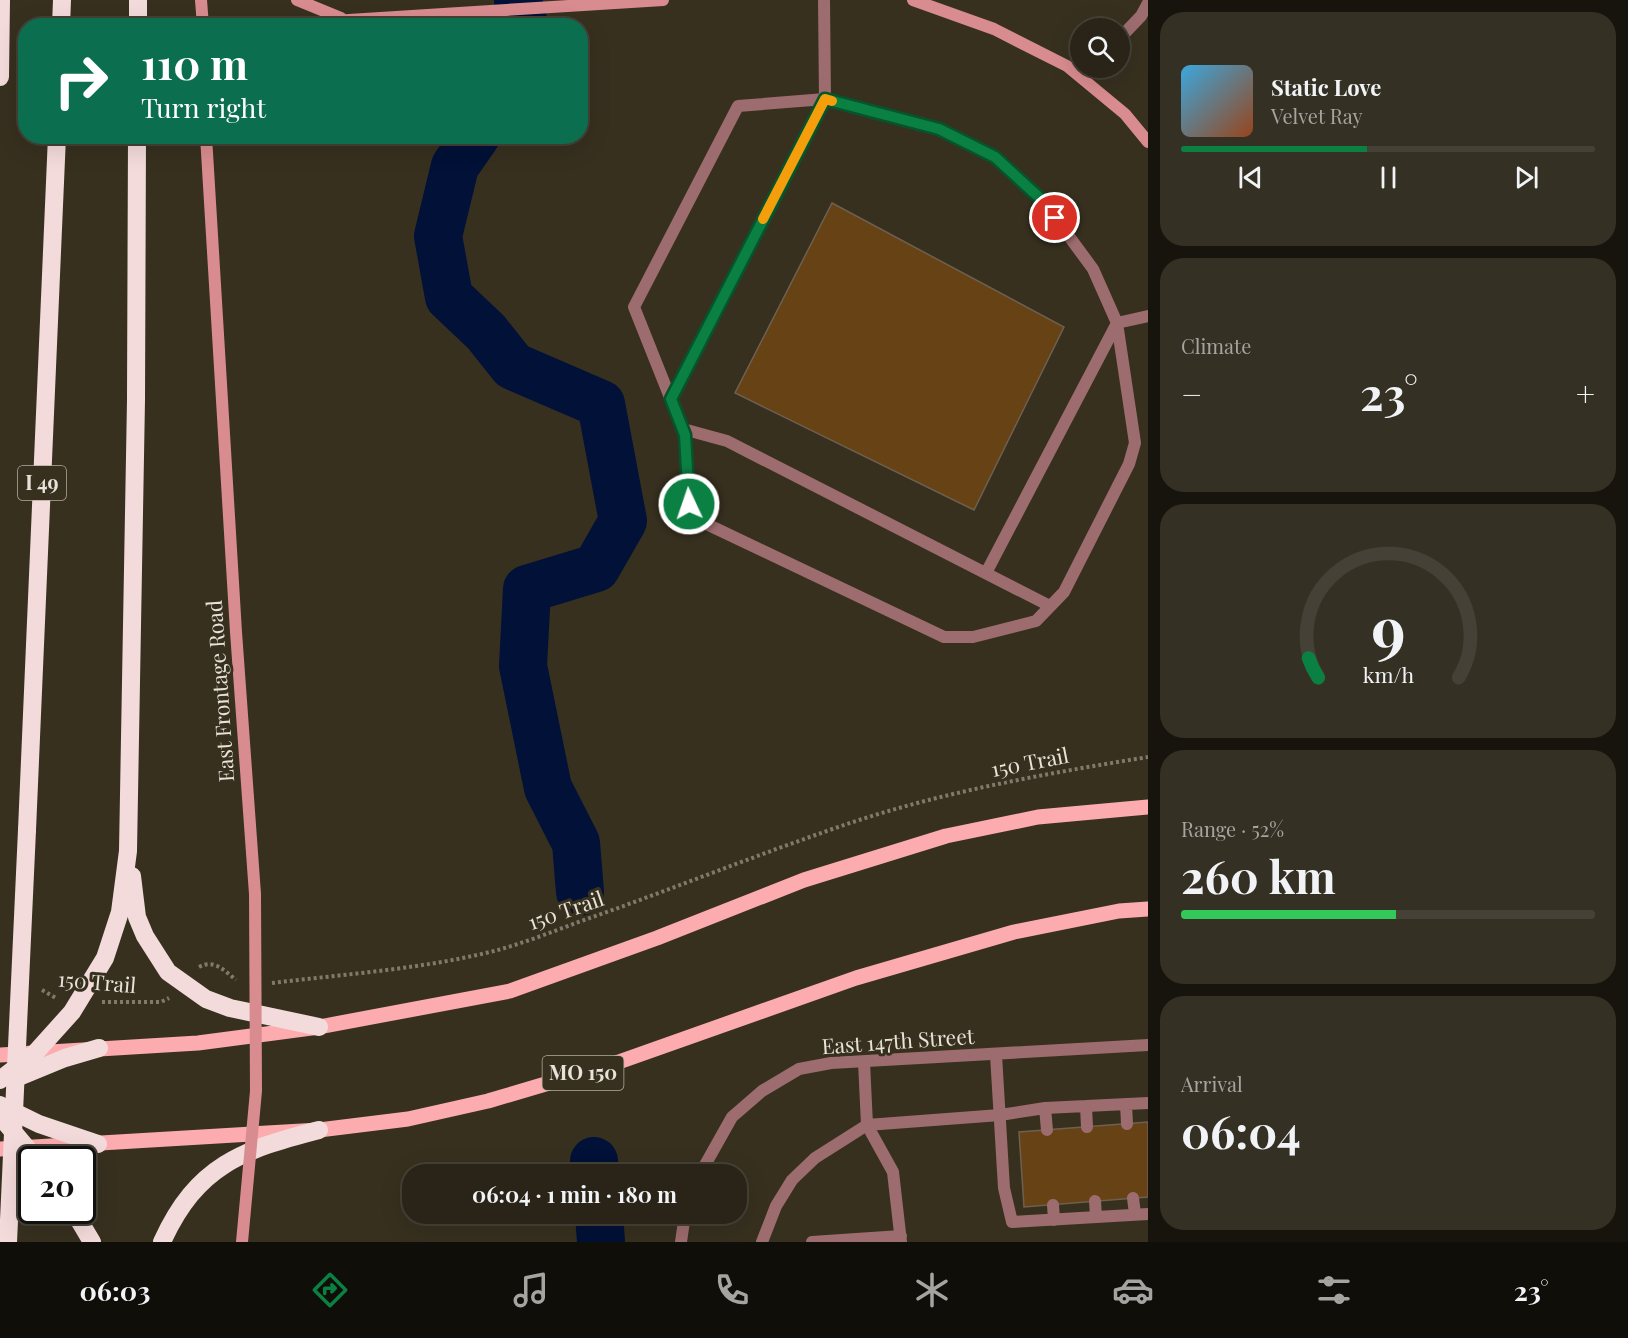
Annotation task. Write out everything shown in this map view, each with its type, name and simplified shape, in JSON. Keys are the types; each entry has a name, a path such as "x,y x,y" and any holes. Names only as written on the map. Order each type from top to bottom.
{"highway":[{"path":"0,77 1,0"},
{"path":"62,18 63,0"},
{"path":"138,0 138,18"},
{"name":"I 49","path":"8,1242 57,144"},
{"path":"0,1080 36,1052 80,1000 105,958 120,912 128,851 136,412 137,144"},
{"path":"128,851 137,917 145,936 168,972 206,999 230,1008 319,1027"},
{"path":"0,1086 39,1067 99,1048"},
{"path":"0,1105 39,1124 98,1144"},
{"path":"0,1116 26,1146"},
{"path":"162,1242 182,1204 199,1184 216,1170 240,1155 262,1146 319,1130"},
{"path":"82,1224 92,1242"}],"main road":[{"path":"0,1055 198,1043 319,1027 510,991 657,938 804,880 946,836 1038,817 1148,807"},
{"name":"MO 150","path":"85,1146 319,1130 408,1119 488,1101 613,1064 879,971 1014,932 1119,911 1148,909"},
{"name":"MO 150","path":"0,1149 18,1152"}],"street":[{"path":"201,0 202,18"},
{"path":"297,0 342,18"},
{"path":"362,18 663,0"},
{"path":"671,399 825,99 824,0"},
{"path":"913,0 994,29 1070,68"},
{"path":"1130,28 1141,16 1148,3"},
{"path":"1082,78 1125,114 1148,142"},
{"path":"825,99 939,129 995,157 1043,201 1093,269 1117,323 1135,442 1129,464 1064,592 1036,621 973,637 944,637 696,519 689,504 685,435 634,307 738,106 825,99"},
{"name":"East Frontage Road","path":"206,144 255,894 256,1091 242,1242"},
{"path":"207,160 212,144"},
{"path":"986,573 1117,323 1148,316"},
{"path":"683,429 728,441 1050,606"},
{"name":"East 147th Street","path":"705,1164 732,1117 762,1091 799,1069 831,1063 1148,1045"},
{"path":"996,1055 1004,1188 1012,1222 1148,1214"},
{"path":"815,1242 901,1239 893,1172 867,1125 864,1062"},
{"path":"762,1242 776,1206 792,1180 815,1158 867,1125 1000,1115 1045,1108 1148,1103"},
{"path":"1126,1104 1127,1124"},
{"path":"1086,1106 1088,1127"},
{"path":"1045,1108 1047,1130"},
{"path":"1133,1198 1135,1214"},
{"path":"1095,1201 1096,1217"},
{"path":"1053,1205 1054,1220"},
{"path":"681,1242 684,1224"}],"path":[{"name":"150 Trail","path":"262,984 446,961 495,951 626,906 825,831 886,812 945,795 1011,781 1148,757"},
{"name":"150 Trail","path":"39,987 52,998 113,1003 161,1002 169,998 199,967 206,963 214,964 236,980 246,984"}],"building":[{"path":"832,203 1064,327 974,510 735,393"},
{"path":"1148,1122 1148,1197 1024,1207 1019,1132"}],"waterway":[{"path":"518,0 522,18"},
{"path":"470,144 455,166 438,236 449,297 486,332 513,366 601,404 623,521 596,568 527,589 523,666 548,788 576,843 580,892"},
{"path":"600,1224 601,1242"}],"slow traffic":[{"path":"763,219 825,99 832,101"}],"route":[{"path":"689,504 685,435 671,399 825,99 939,129 995,157 1043,201 1055,218"}]}
